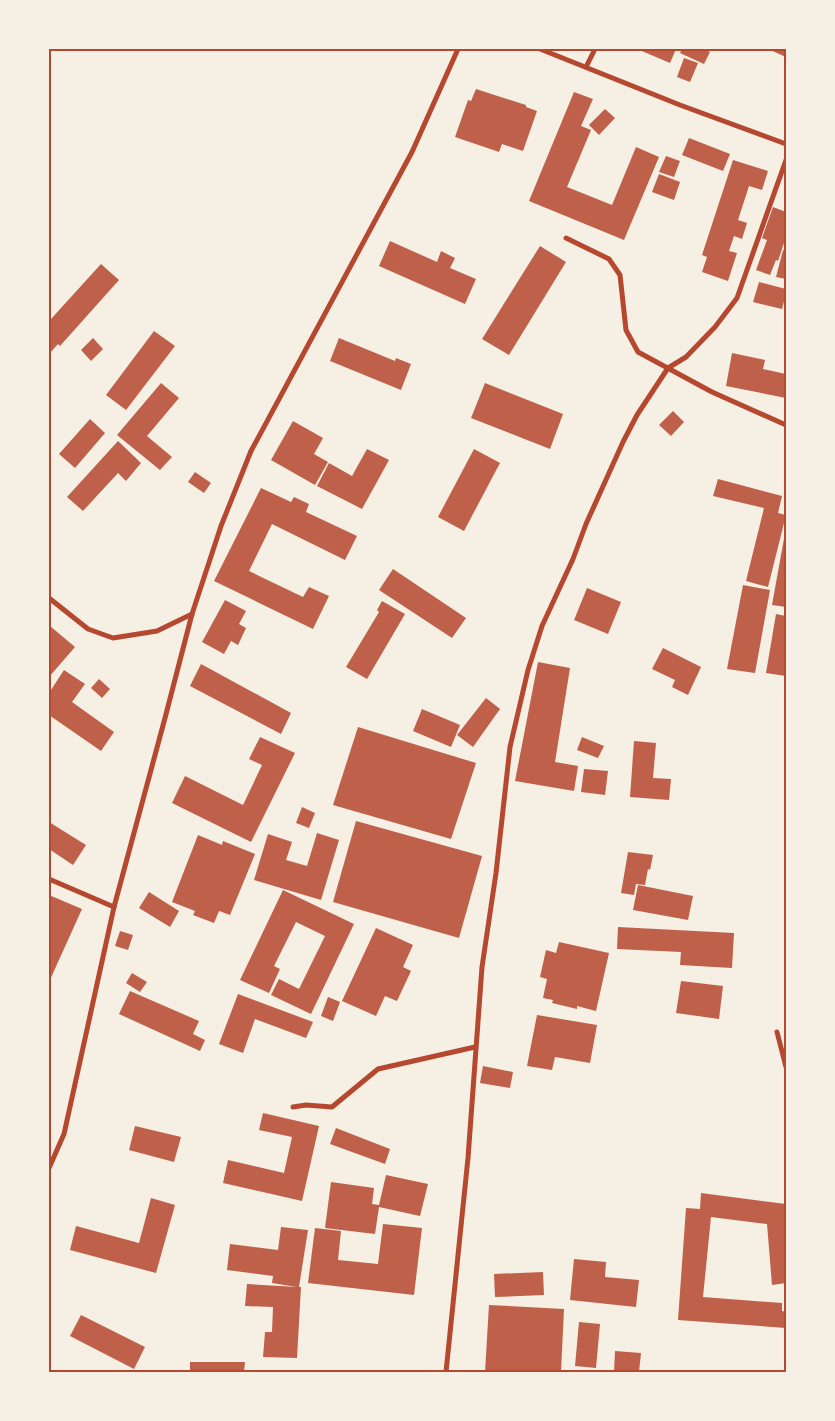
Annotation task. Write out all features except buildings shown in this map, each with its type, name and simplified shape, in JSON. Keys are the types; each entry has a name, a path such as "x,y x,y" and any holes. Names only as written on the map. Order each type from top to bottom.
{"street":[{"path":"49,1168 64,1134 114,907 192,614 221,526 251,451 412,152 458,49"},
{"path":"540,49 680,105 786,144"},
{"path":"586,67 595,49"},
{"path":"446,1372 468,1158 482,967 496,873 510,747 528,670 542,626 573,559 586,524 637,415 668,368 686,357 715,327 737,298 786,160"},
{"path":"566,238 609,258 620,276 626,330 638,352 712,392 786,425"},
{"path":"49,598 88,629 113,638 157,631 192,614"},
{"path":"49,879 114,907"},
{"path":"777,1032 786,1067"},
{"path":"293,1106 332,1107 378,1069 475,1047"}]}
